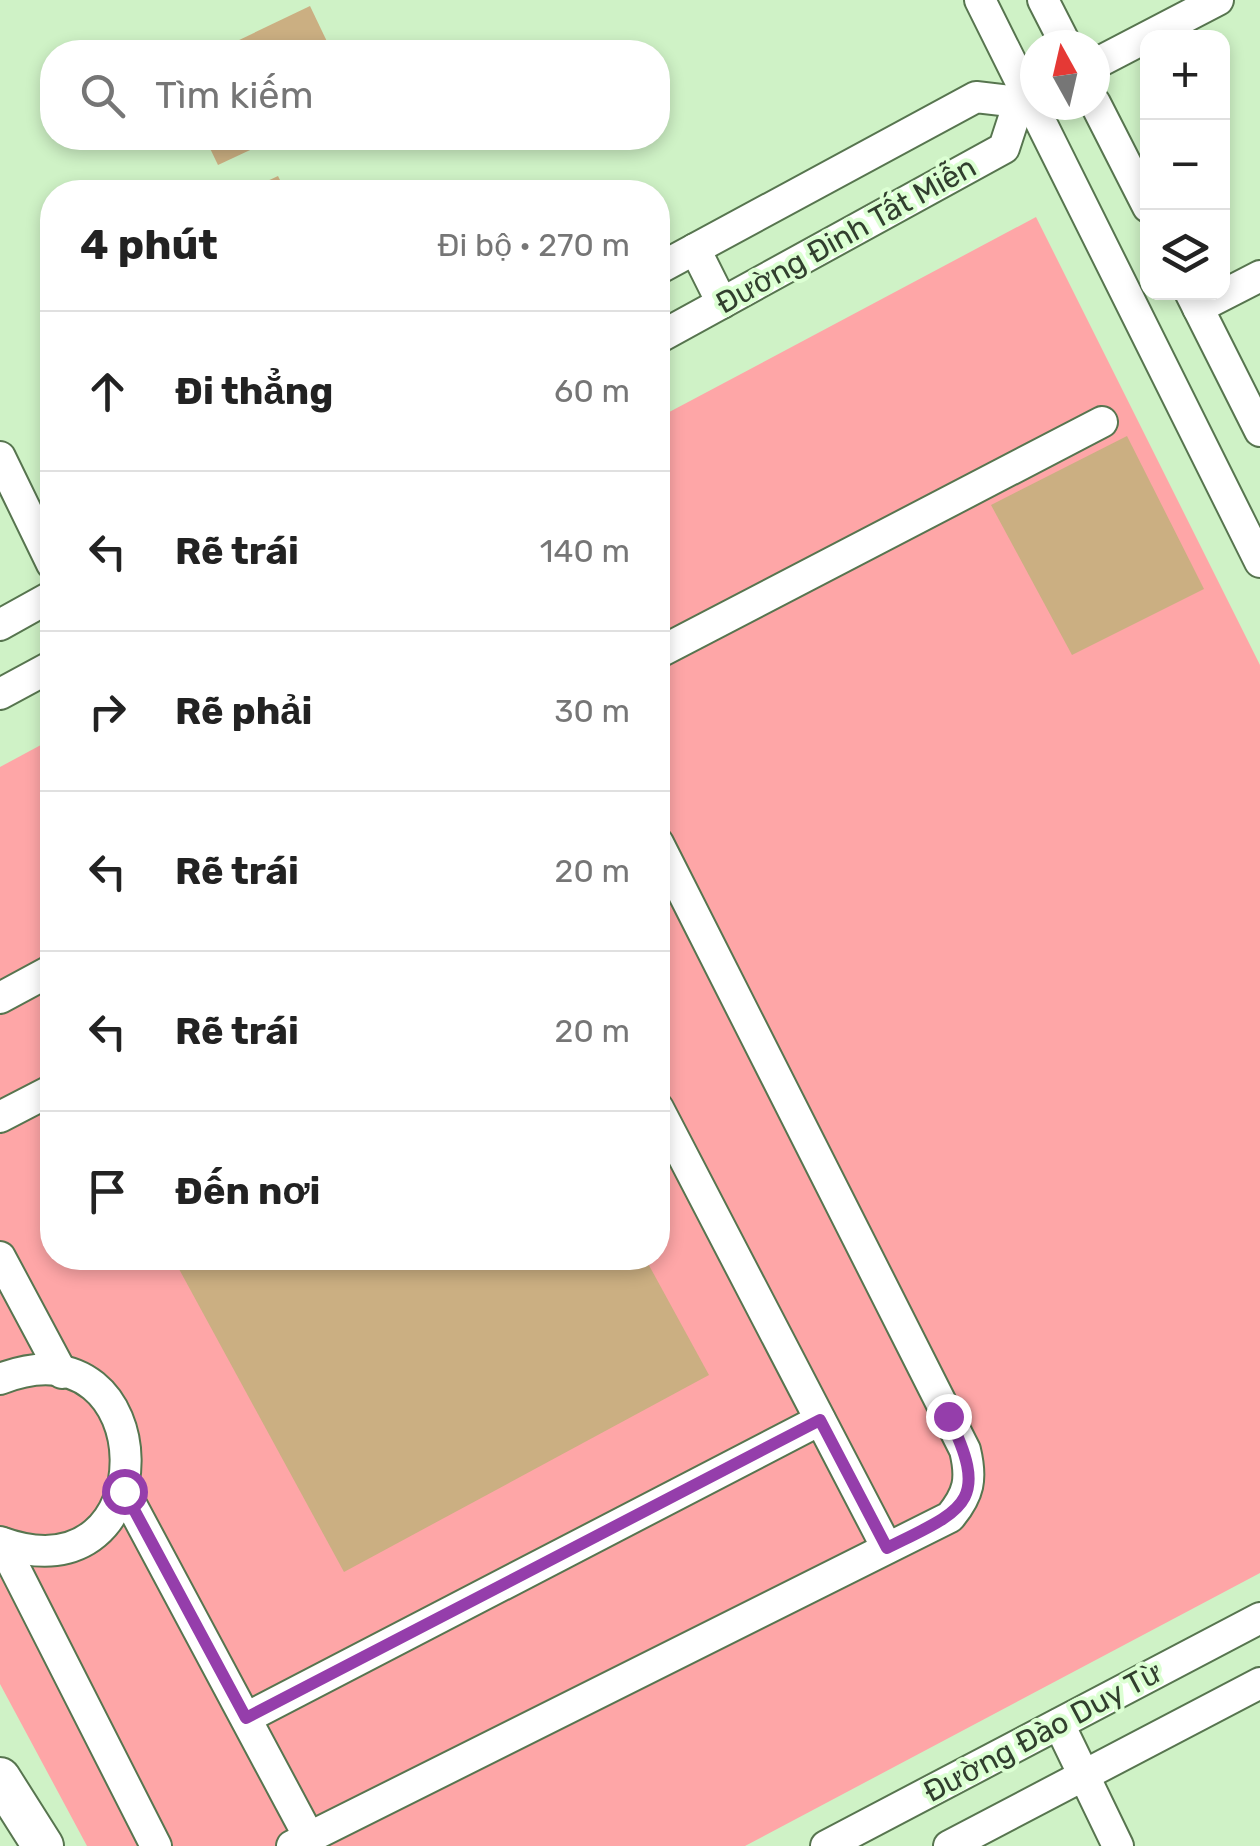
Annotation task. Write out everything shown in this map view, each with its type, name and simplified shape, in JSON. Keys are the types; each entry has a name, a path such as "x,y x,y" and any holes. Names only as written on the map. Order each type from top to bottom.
{"main road":[{"path":"0,1778 42,1846"}],"street":[{"path":"980,0 1020,82"},
{"path":"1043,0 1058,30"},
{"path":"1110,56 1218,0"},
{"name":"Đường Đinh Tất Miễn","path":"670,262 976,96 1020,98"},
{"name":"Đường Đinh Tất Miễn","path":"670,331 1004,148 1020,115"},
{"path":"1039,120 1260,562"},
{"path":"1104,120 1140,192"},
{"path":"695,248 722,303"},
{"path":"1230,287 1260,276"},
{"path":"1194,300 1260,431"},
{"path":"670,647 1102,422"},
{"path":"0,456 40,539"},
{"path":"0,625 40,603"},
{"path":"0,694 40,672"},
{"path":"124,1491 246,1718 301,1842 950,1516 966,1497 971,1472 965,1450 670,867"},
{"path":"0,998 40,976"},
{"path":"0,1117 40,1096"},
{"path":"670,1131 887,1548"},
{"path":"0,1257 62,1373"},
{"path":"0,1380 32,1370 62,1373 89,1385 111,1406 125,1432 130,1461 124,1491 110,1516 88,1536 60,1548 31,1550 1,1545"},
{"path":"246,1718 820,1420"},
{"path":"1,1545 156,1846"},
{"name":"Đường Đào Duy Từ","path":"826,1846 1260,1618"},
{"name":"Đường Đào Duy Từ","path":"949,1846 1260,1683"},
{"path":"1058,1724 1118,1846"}],"shaded area":[{"path":"1036,217 1260,665 1260,1573 745,1846 87,1846 0,1684 0,767 40,745 40,1270 670,1270 670,412"}],"building":[{"path":"310,6 326,40 239,40"},
{"path":"211,150 250,150 218,165"},
{"path":"1127,436 1204,589 1072,655 991,505"},
{"path":"180,1270 652,1270 709,1375 344,1572"}],"route":[{"path":"124,1491 246,1718 820,1420 887,1548 950,1516 966,1497 971,1472 948,1416"}]}
